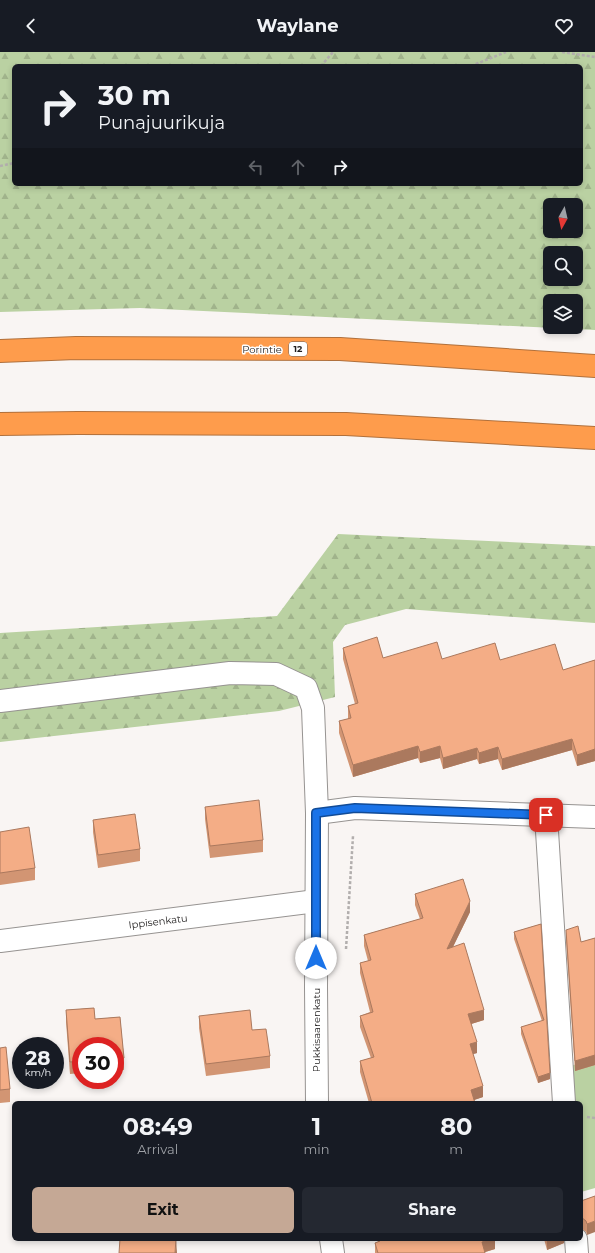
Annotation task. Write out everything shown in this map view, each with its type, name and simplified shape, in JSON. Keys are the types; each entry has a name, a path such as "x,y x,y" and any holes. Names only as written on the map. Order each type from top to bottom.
{"highway":[{"name":"Porintie","path":"0,351 76,348 340,349 595,366"},
{"path":"0,424 346,424 595,438"}],"street":[{"name":"Pukkisaarenkatu","path":"0,701 230,674 276,674 306,688 313,708 316,813 318,1101"},
{"path":"316,813 355,808 595,817"},
{"path":"546,815 564,1101"},
{"name":"Ippisenkatu","path":"0,941 316,901"},
{"path":"331,1241 333,1253"},
{"path":"576,1241 577,1253"}],"path":[{"path":"323,64 333,52"},
{"path":"477,64 506,52"},
{"path":"562,52 595,57"},
{"path":"0,166 12,163"},
{"path":"346,950 355,808"}],"green space":[{"path":"0,52 595,52 595,330 583,329 583,294 543,294 543,327 140,308 0,312"},
{"path":"338,534 595,546 595,623 406,609 345,625 333,642 335,697 279,711 0,742 0,633 277,616"},
{"path":"595,1059 595,1188 583,1191 583,1101 565,1101 563,1068"}],"building":[{"path":"377,637 383,658 437,642 442,659 495,643 500,660 555,644 563,670 595,660 595,749 577,755 572,739 502,759 498,747 479,753 477,748 443,758 440,746 420,752 418,746 353,765 339,721 351,718 348,706 358,703 343,648"},
{"path":"259,800 263,840 210,846 205,807"},
{"path":"135,814 140,849 98,855 93,820"},
{"path":"29,827 35,868 0,873 0,832"},
{"path":"463,879 470,901 447,949 464,943 484,1010 468,1014 477,1042 470,1044 483,1086 471,1090 474,1101 371,1101 360,1061 374,1057 360,1016 373,1012 360,963 371,960 364,935 423,918 415,894"},
{"path":"541,924 550,1073 538,1077 521,1027 544,1020 514,932"},
{"path":"578,926 581,942 595,938 595,1055 575,1061 566,930"},
{"path":"94,1008 95,1019 120,1017 122,1037 72,1037 72,1062 70,1062 66,1010"},
{"path":"250,1010 252,1030 266,1029 270,1056 206,1064 199,1016"},
{"path":"6,1047 10,1089 0,1090 0,1048"},
{"path":"595,1196 595,1221 587,1224 583,1219 583,1200"},
{"path":"120,1241 176,1241 175,1253 119,1253"},
{"path":"380,1241 486,1241 482,1242 485,1253 378,1253 375,1243"}],"route":[{"path":"316,958 316,813 355,808 546,815"}]}
